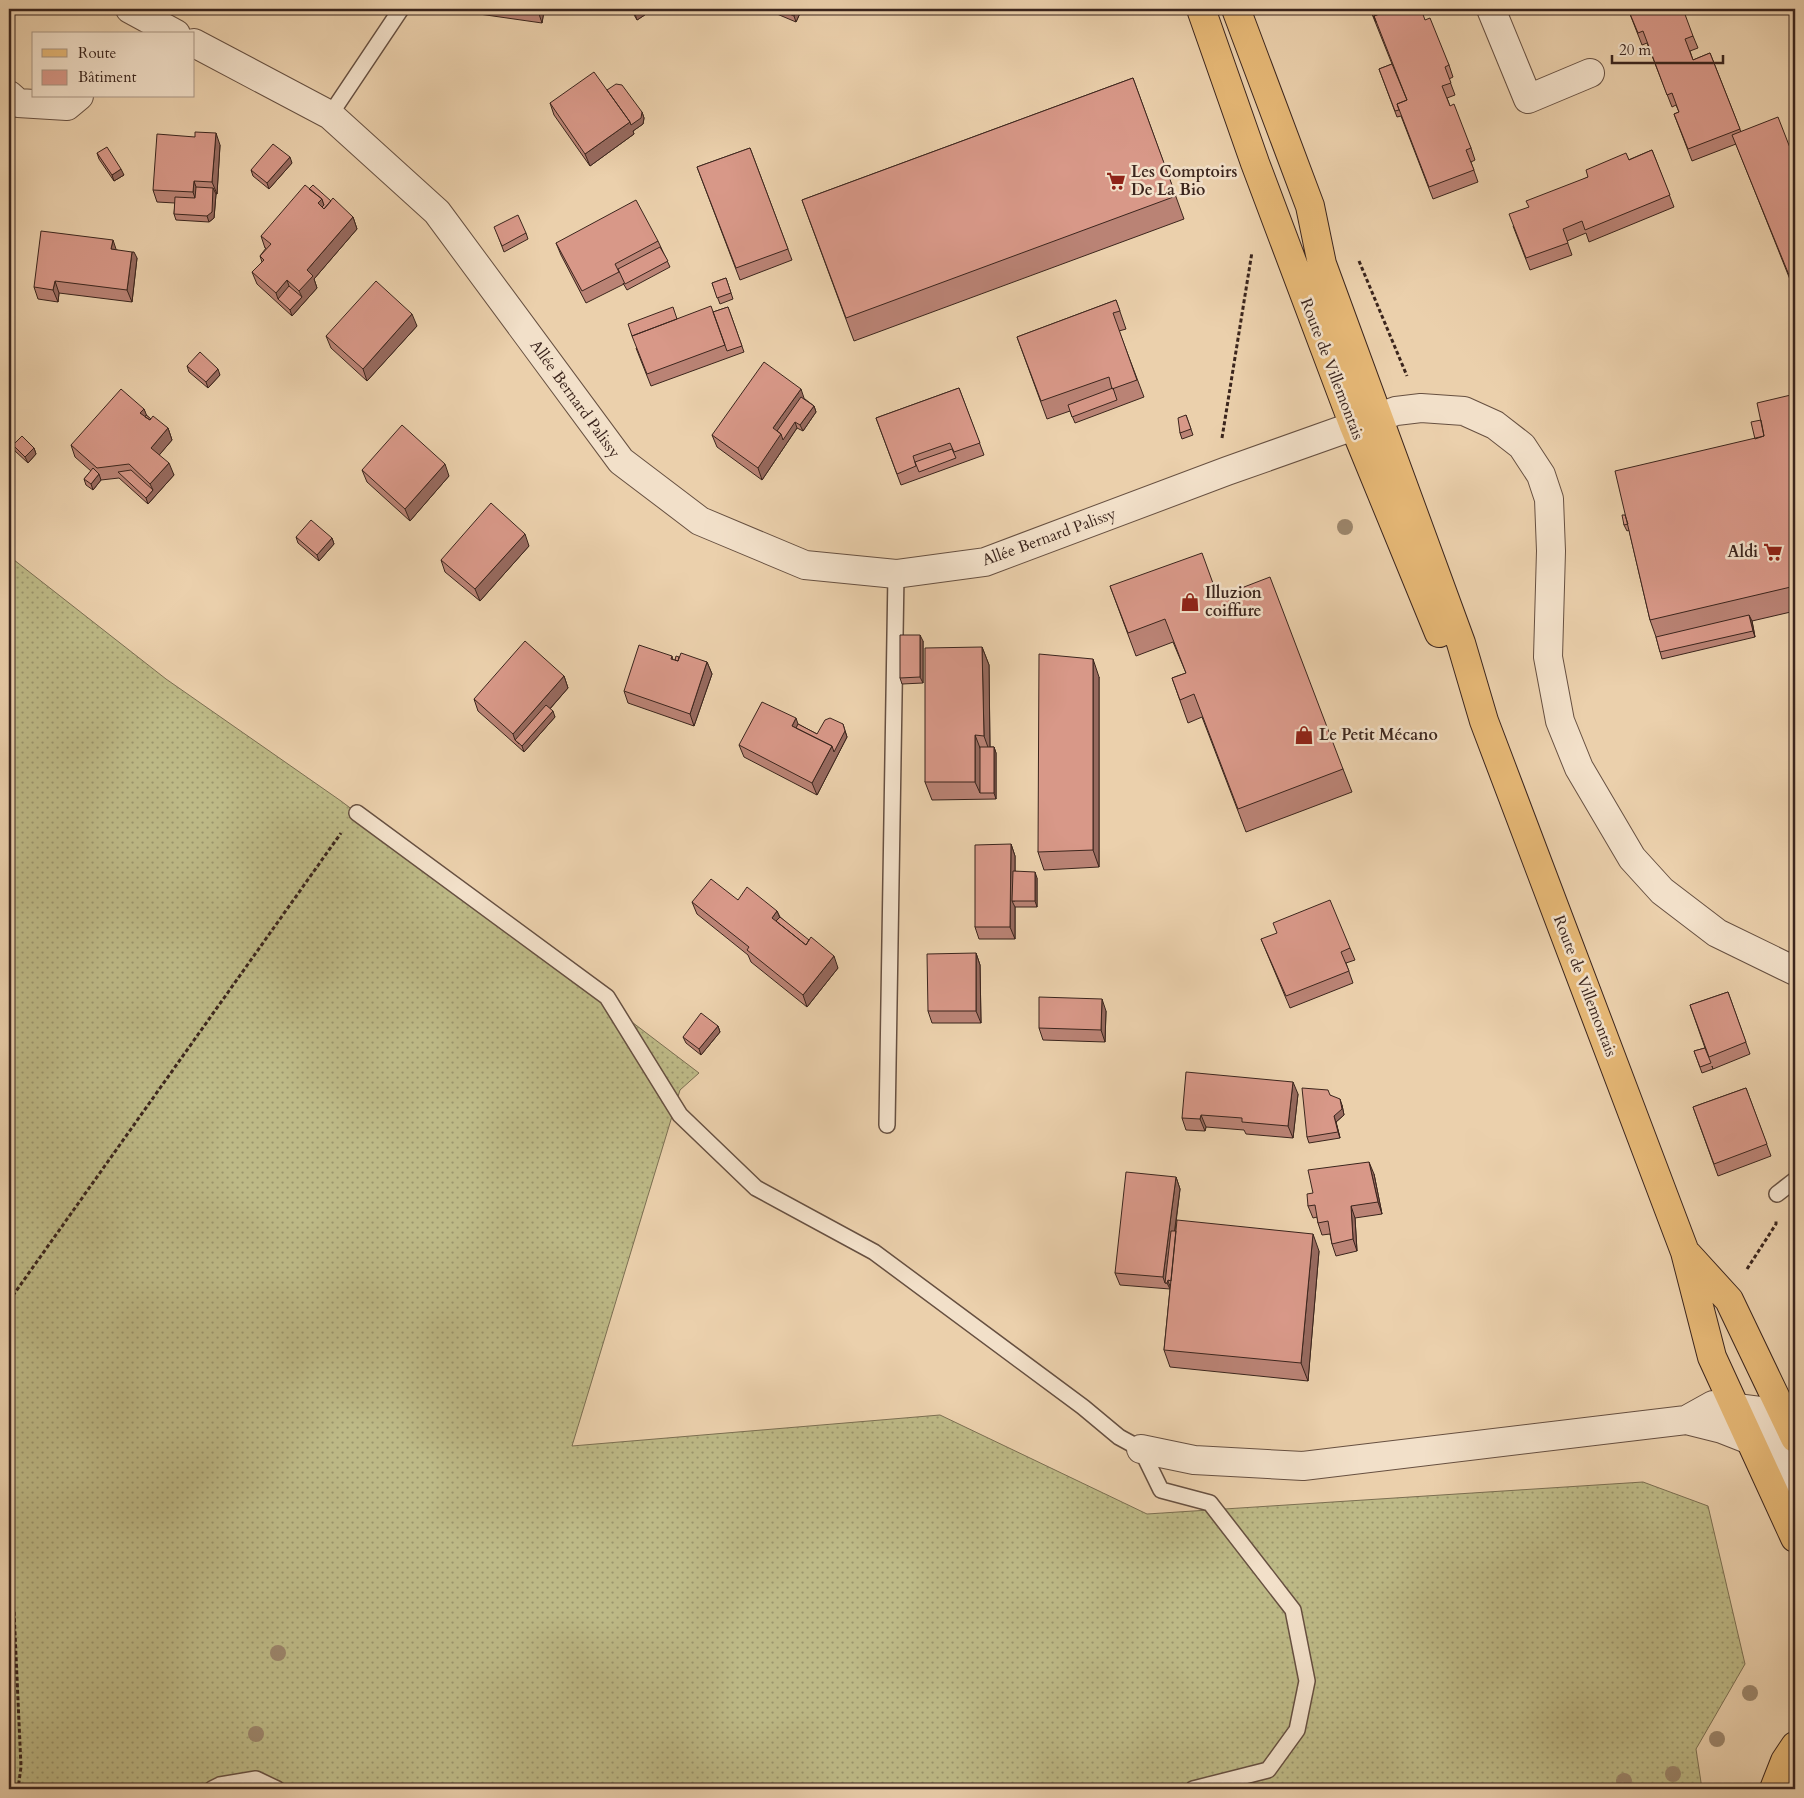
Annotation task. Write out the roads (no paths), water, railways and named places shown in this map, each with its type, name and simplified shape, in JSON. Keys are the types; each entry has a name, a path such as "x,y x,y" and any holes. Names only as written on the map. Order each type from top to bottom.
{"main road":[{"name":"Route de Villemontais","path":"1242,10 1310,206 1322,264 1366,422"},
{"name":"Route de Villemontais","path":"1204,17 1255,163 1366,422 1447,652 1484,721 1685,1252 1724,1397 1750,1440 1795,1538"},
{"path":"1685,1252 1729,1300 1795,1438"},
{"path":"1774,1789 1785,1761 1795,1746"}],"street":[{"path":"1492,9 1528,99 1590,73"},
{"path":"1204,17 1242,10"},
{"path":"134,19 170,32"},
{"name":"Allée Bernard Palissy","path":"195,44 330,116 438,212 621,461 700,521 804,565 896,574 985,562 1227,471 1396,411 1421,408 1464,411 1495,425 1522,446 1541,475 1549,499 1548,657 1560,721 1579,768 1632,858 1662,890 1717,933 1795,971"},
{"path":"9,96 18,103 67,106 77,98"},
{"path":"1686,1420 1724,1397 1760,1411 1795,1487"},
{"path":"1141,1449 1194,1460 1303,1466 1686,1420 1722,1428 1750,1440"}],"lane":[{"path":"330,116 401,9"},
{"path":"887,1125 896,574"},
{"path":"357,813 607,997 680,1115 756,1188 874,1252 1084,1407 1119,1437 1141,1449 1161,1490 1210,1503 1293,1610 1307,1681 1297,1730 1268,1770 1193,1789"},
{"path":"1777,1194 1795,1180"},
{"path":"212,1789 220,1785 256,1779 277,1789"}],"place":[{"name":"Les Comptoirs De La Bio","path":"1116,181"},
{"name":"Aldi","path":"1773,552"},
{"name":"Illuzion coiffure","path":"1190,602"},
{"name":"Le Petit Mécano","path":"1304,735"}]}
